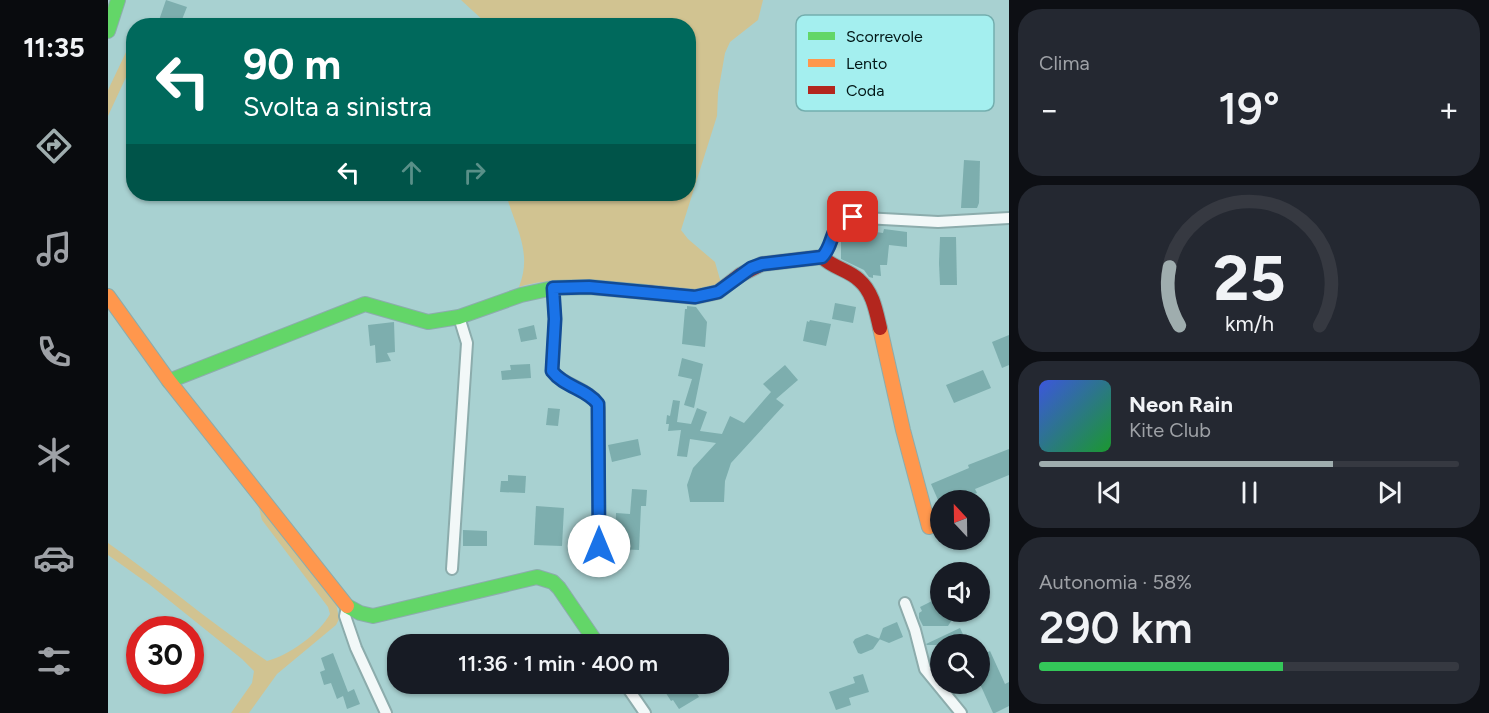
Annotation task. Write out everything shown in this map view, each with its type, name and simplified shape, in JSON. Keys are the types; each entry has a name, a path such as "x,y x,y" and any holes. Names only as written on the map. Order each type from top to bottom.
{"street":[{"path":"108,31 118,0"},
{"path":"169,381 365,304 428,322 459,317 521,295 553,288 589,287 695,297 718,292 751,268 762,264 822,257 827,253 832,235 840,221 846,217 938,222 1009,218"},
{"path":"822,257 829,264 859,279 874,301 903,430 929,527"},
{"path":"553,288 555,319 552,371 557,377 588,395 598,404 599,546"},
{"path":"108,296 169,381 347,607 373,616 537,577 545,578 559,588 590,634"},
{"path":"452,569 467,343 459,317"},
{"path":"905,603 925,669 961,713"},
{"path":"347,607 345,615 356,648 386,713"},
{"path":"632,694 645,713"}],"shaded area":[{"path":"461,0 763,0 758,20 730,42 725,53 718,93 717,116 696,182 696,18 481,18"},
{"path":"126,52 126,77 108,116 108,90"},
{"path":"508,201 690,201 681,230 715,262 721,283 703,289 685,291 567,281 535,283 519,287 524,262 518,229"},
{"path":"258,504 336,603 339,619 336,625 277,674 249,713 231,713 252,683 254,671 204,628 204,616 189,616 108,555 108,543 267,661 303,643 319,629 330,614 328,607 262,520"}],"building":[{"path":"166,0 187,7 183,18 160,18"},
{"path":"964,160 980,161 977,208 961,208"},
{"path":"849,225 861,226 861,230 883,233 884,229 907,232 907,247 889,245 887,265 880,265 881,276 869,277 864,270 841,259 841,236 843,232 849,230"},
{"path":"940,237 956,237 957,285 940,285"},
{"path":"835,303 856,307 853,323 832,319"},
{"path":"687,306 696,307 707,322 705,347 682,344"},
{"path":"807,321 831,324 826,346 803,341"},
{"path":"394,322 395,352 387,353 391,361 376,363 375,345 370,346 368,325"},
{"path":"534,325 537,339 521,342 518,329"},
{"path":"1009,335 1009,365 1002,368 992,342"},
{"path":"682,358 703,364 694,408 684,405 692,379 678,376"},
{"path":"530,364 531,378 502,380 501,371 511,370 510,365"},
{"path":"785,365 798,380 776,399 784,405 731,463 725,481 724,502 690,502 687,485 693,468 716,443 690,439 687,457 677,456 681,430 668,431 669,424 666,424 673,400 680,401 677,422 691,424 697,408 707,412 700,431 722,434 730,416 744,423 771,392 763,384"},
{"path":"983,370 991,388 954,403 946,385"},
{"path":"548,408 560,409 558,426 546,425"},
{"path":"638,439 641,455 612,462 608,445"},
{"path":"1009,449 1009,475 976,490 934,490 931,484 969,468 968,465"},
{"path":"508,475 526,476 525,493 500,492 501,481 508,481"},
{"path":"632,489 647,490 646,506 641,506 639,550 615,549 616,513 630,514"},
{"path":"536,506 564,508 562,546 534,545"},
{"path":"463,530 487,531 487,546 463,546"},
{"path":"930,602 930,622 951,622 948,626 923,626 919,618 919,613 922,611 920,607"},
{"path":"897,622 903,637 889,643 879,639 883,628"},
{"path":"960,628 963,634 947,634"},
{"path":"867,634 880,639 873,649 858,653 853,642"},
{"path":"990,651 1005,684 1009,682 1009,706 993,713 984,694 990,694"},
{"path":"333,653 348,692 354,689 360,704 347,709 343,696 337,699 331,683 324,685 320,672 325,670 321,658"},
{"path":"863,674 869,692 849,698 851,705 836,710 829,692 855,683 853,677"},
{"path":"666,694 697,694 699,697 679,709 673,700 671,701"}],"traffic: fast":[{"path":"108,31 118,0"},
{"path":"169,381 365,304 428,322 459,317 521,295 553,288 589,287 644,292"},
{"path":"347,606 360,613 373,616 537,577 553,582 559,588 590,634"}],"traffic: slow":[{"path":"108,296 169,381 347,606"},
{"path":"880,328 903,430 929,527"}],"traffic: jam":[{"path":"644,292 695,297 718,292 740,275 762,264 822,257 864,285 873,302 880,328"}],"route":[{"path":"599,546 600,415 595,400 557,377 552,371 555,319 553,288 589,287 695,297 708,296 718,292 751,268 762,264 822,257 827,253 832,235 840,221 846,217 853,217"}]}
